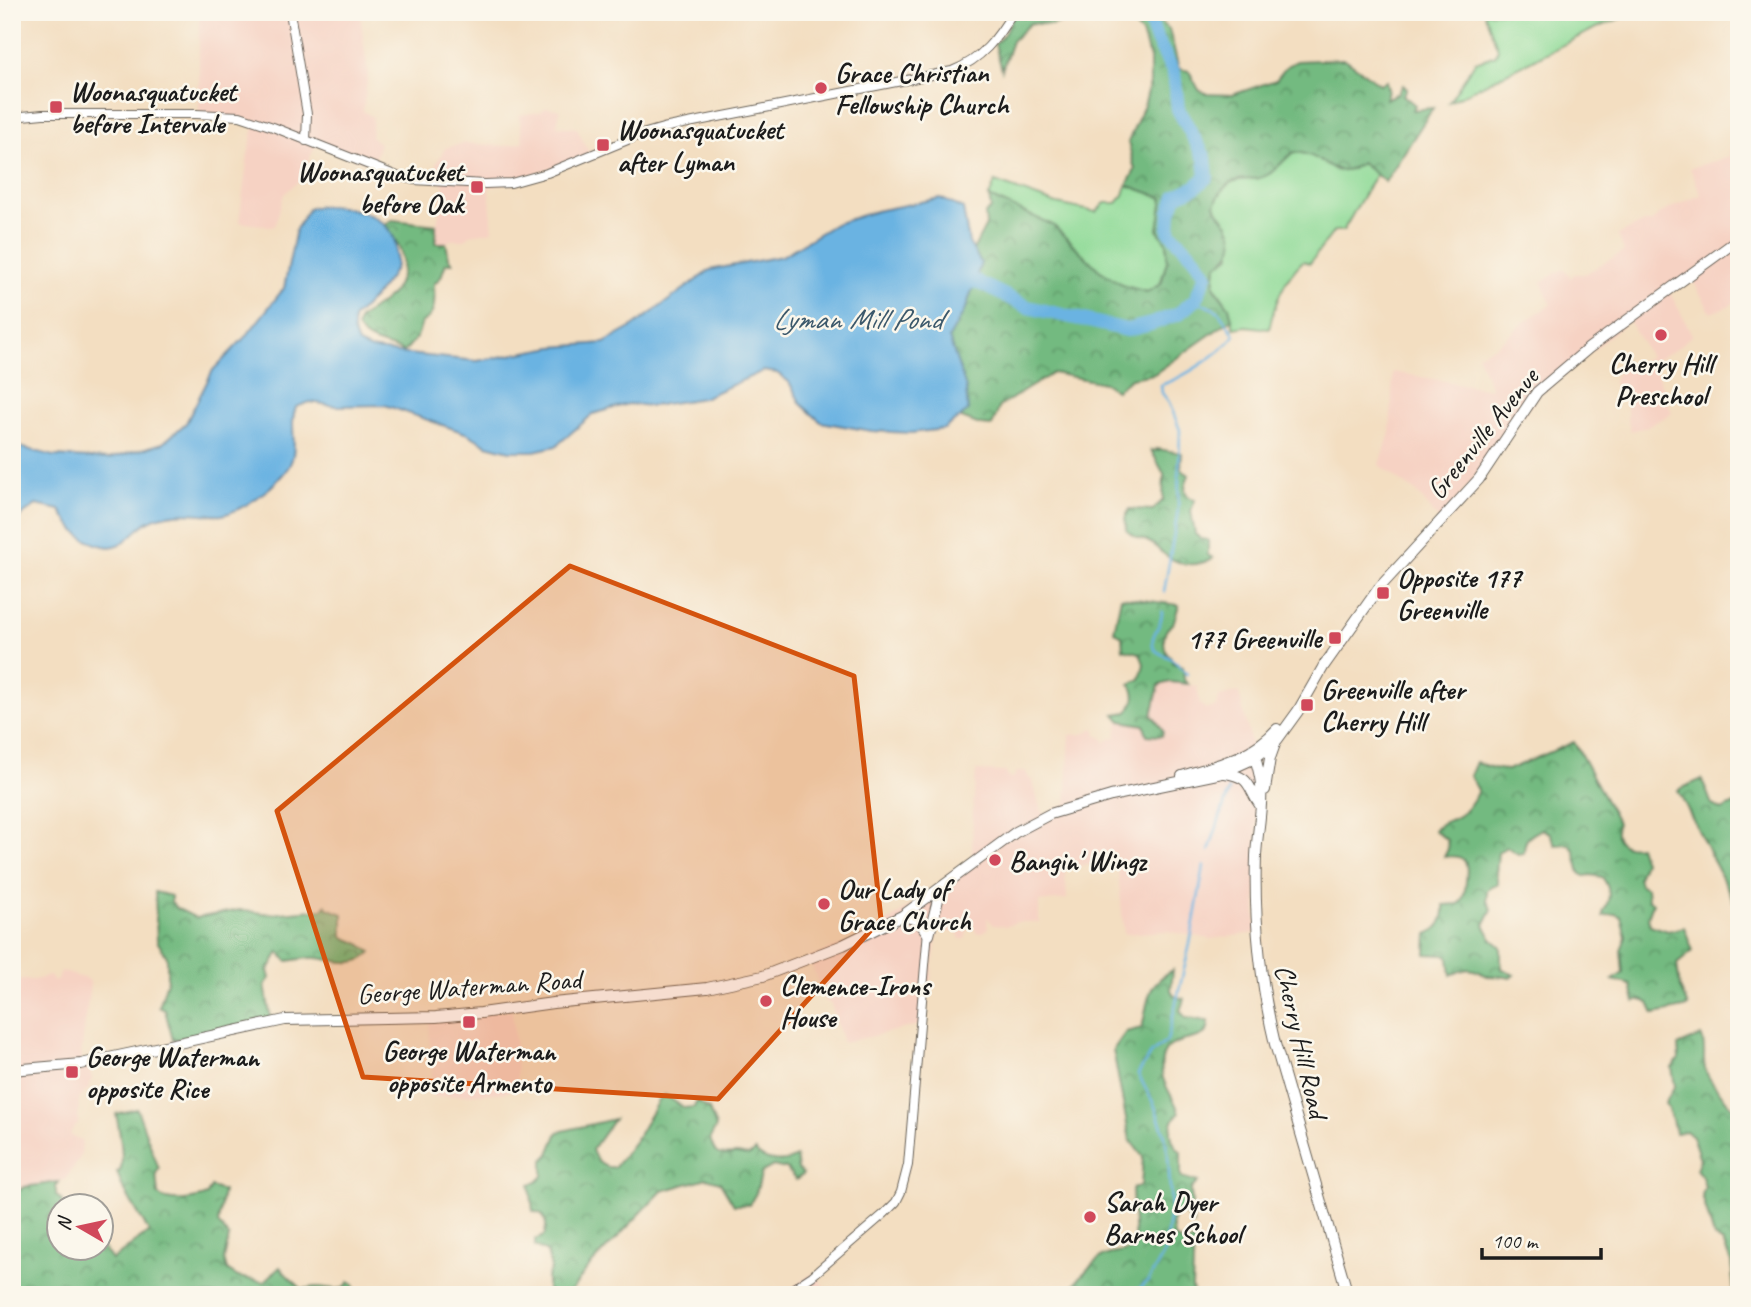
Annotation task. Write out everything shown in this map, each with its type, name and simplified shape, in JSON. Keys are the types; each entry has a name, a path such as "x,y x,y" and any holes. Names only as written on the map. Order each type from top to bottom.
{"main road":[{"name":"Greenville Avenue","path":"1159,785 1254,755 1280,726 1379,588 1479,479 1537,392 1589,348 1739,239"},
{"name":"Greenville Avenue","path":"917,905 1016,832 1050,814 1075,805 1222,773 1254,755 1276,740 1298,711 1326,662"},
{"path":"1258,835 1262,823 1270,758 1276,740"},
{"name":"Cherry Hill Road","path":"1254,755 1261,787 1255,903 1265,1003 1348,1295"},
{"path":"1222,773 1235,774 1246,781 1260,806"},
{"path":"928,929 941,888"},
{"path":"917,905 928,929"},
{"name":"George Waterman Road","path":"12,1070 80,1065 285,1020 436,1017 707,988 763,976 843,945 902,916 917,905"},
{"path":"902,916 918,920 928,929"}],"street":[{"path":"290,12 307,114 306,141"},
{"path":"12,117 43,114 223,114 254,120 413,180 510,183 547,173 663,128 952,71 983,53 1000,34 1013,12"},
{"path":"783,1295 812,1276 884,1214 896,1202 904,1185 908,1166 928,929"}],"highlighted area":[{"path":"570,566 854,676 881,919 718,1099 363,1077 277,811"}],"shaded area":[{"path":"199,12 360,12 368,75 363,111 373,117 371,137 380,143 373,164 316,145 308,162 304,182 298,182 284,194 273,227 239,222 255,122 199,113"},
{"path":"547,107 560,110 557,126 577,128 590,155 489,188 493,231 470,235 465,240 435,243 444,183 434,180 437,162 445,148 465,143 505,146 523,142 519,115 540,112"},
{"path":"1739,145 1739,297 1731,305 1711,313 1689,274 1668,288 1692,335 1675,350 1652,361 1672,413 1647,427 1631,431 1627,408 1614,383 1616,374 1650,357 1629,320 1537,397 1440,521 1417,493 1379,465 1390,433 1393,372 1491,389 1477,354 1496,346 1551,304 1541,282 1561,270 1565,270 1571,278 1574,274 1585,274 1624,251 1618,235 1644,222 1652,222 1659,214 1701,195 1690,168 1729,157 1730,148"},
{"path":"1170,682 1197,686 1200,704 1206,709 1217,707 1219,697 1238,692 1240,697 1253,751 1257,784 1256,933 1211,939 1166,931 1124,934 1117,863 1072,866 1068,858 1062,867 1065,870 1067,899 1039,902 1039,922 993,925 987,917 988,929 983,933 976,933 972,922 965,939 960,939 958,933 938,930 924,1024 843,1043 831,1004 825,1001 809,958 871,934 972,862 976,771 1006,772 1007,777 1013,778 1016,772 1026,771 1033,781 1044,814 1066,805 1070,735 1084,734 1093,728 1105,743 1109,738 1116,737 1118,723 1121,721 1163,730 1152,715 1159,685"},
{"path":"61,971 89,980 90,983 80,1063 88,1065 92,1079 89,1088 79,1099 78,1124 71,1131 71,1136 82,1140 81,1156 65,1180 24,1187 12,1194 12,1014 17,980 50,976 54,981 58,979"},
{"path":"512,1010 517,1082 514,1087 508,1092 433,1097 429,1018"},
{"path":"814,1273 831,1295 782,1295"}],"green space":[{"path":"1015,12 1070,12 1068,21 1051,25 1030,23 1012,41 1002,70 995,44 1004,34"},
{"path":"1122,12 1157,12 1163,25 1169,29 1179,69 1189,71 1199,90 1207,94 1232,95 1276,80 1287,66 1297,61 1345,59 1380,84 1386,81 1386,99 1398,93 1403,85 1407,89 1403,95 1415,105 1413,110 1433,108 1385,182 1362,163 1343,170 1335,169 1314,157 1294,152 1269,174 1233,181 1227,185 1215,204 1231,230 1233,242 1230,252 1216,266 1214,285 1229,307 1232,319 1154,374 1131,378 1116,390 1104,383 1053,373 1000,406 992,426 980,425 959,417 947,324 972,252 986,225 985,214 991,209 989,197 1053,225 1099,270 1125,286 1147,292 1161,284 1167,261 1167,244 1158,230 1163,198 1127,185 1135,170 1128,142 1145,103 1150,82 1150,59 1142,34"},
{"path":"1484,12 1635,12 1592,30 1449,102 1475,62 1496,55 1498,49"},
{"path":"1294,152 1312,156 1337,171 1352,169 1361,163 1376,174 1343,231 1334,231 1310,263 1303,261 1290,276 1277,301 1269,329 1246,326 1234,328 1229,307 1214,285 1216,266 1231,255 1229,225 1216,210 1215,204 1227,185 1269,174"},
{"path":"995,182 1057,204 1096,212 1105,203 1117,203 1124,195 1127,185 1163,198 1158,230 1167,244 1167,261 1160,284 1147,292 1125,286 1099,270 1053,225 989,197"},
{"path":"392,220 436,225 436,243 446,243 449,258 453,263 446,263 441,277 434,284 431,315 422,322 417,337 404,352 372,341 357,328 359,319 387,299 399,282 402,257 396,241 384,226"},
{"path":"1157,449 1182,453 1182,468 1189,475 1185,486 1186,493 1195,500 1191,511 1195,534 1208,540 1208,555 1213,558 1199,564 1185,564 1166,556 1152,544 1127,531 1125,518 1130,509 1153,510 1163,500 1164,474 1151,450 1158,451"},
{"path":"1121,597 1179,605 1173,624 1165,633 1164,644 1173,663 1183,667 1184,680 1188,684 1170,682 1159,685 1152,715 1163,730 1162,736 1147,735 1144,725 1121,721 1115,714 1128,712 1135,695 1130,684 1140,679 1144,664 1140,653 1123,649 1122,636 1114,631"},
{"path":"1574,742 1618,823 1617,838 1628,846 1639,846 1644,862 1638,877 1640,885 1647,888 1648,899 1653,903 1648,917 1650,925 1668,931 1684,927 1693,951 1677,964 1680,988 1688,1006 1684,1008 1654,1014 1649,1003 1641,1000 1635,1002 1631,985 1613,980 1623,973 1621,950 1626,937 1621,917 1616,914 1603,916 1608,899 1607,886 1602,877 1580,873 1574,850 1568,844 1555,845 1550,833 1542,829 1528,838 1524,853 1518,854 1507,847 1498,852 1498,884 1487,891 1487,901 1492,909 1484,925 1492,939 1501,947 1501,968 1514,975 1510,978 1488,976 1470,969 1451,975 1449,958 1445,955 1426,954 1427,934 1441,923 1444,905 1459,904 1461,901 1467,874 1464,860 1444,857 1448,849 1447,840 1434,830 1462,813 1474,798 1478,790 1470,776 1476,762 1508,770"},
{"path":"1702,779 1712,805 1722,810 1739,802 1739,912 1678,790"},
{"path":"155,892 171,896 171,902 176,908 196,918 239,910 271,914 323,909 326,905 327,908 343,914 343,937 371,952 359,961 345,962 313,958 287,961 279,952 268,971 270,978 265,985 271,1021 173,1040 165,1010 159,1007 167,981 167,957 157,941"},
{"path":"1173,970 1171,990 1174,996 1184,999 1180,1011 1186,1018 1208,1021 1207,1030 1202,1035 1175,1043 1167,1049 1162,1058 1163,1078 1179,1113 1173,1122 1171,1133 1181,1152 1181,1177 1198,1182 1191,1189 1193,1224 1184,1213 1178,1212 1173,1224 1174,1237 1185,1244 1194,1240 1194,1295 1060,1295 1063,1287 1072,1287 1098,1260 1135,1246 1132,1189 1141,1186 1143,1157 1130,1140 1113,1050 1126,1032 1142,1028 1153,987"},
{"path":"1701,1036 1707,1075 1739,1114 1739,1290 1734,1291 1731,1262 1723,1243 1714,1237 1702,1195 1705,1187 1696,1169 1700,1159 1692,1136 1686,1131 1675,1133 1665,1103 1675,1086 1672,1068 1679,1059 1678,1046"},
{"path":"665,1095 684,1108 694,1107 697,1101 709,1110 716,1127 710,1138 718,1154 747,1156 755,1151 764,1158 775,1161 796,1157 798,1169 803,1174 796,1180 786,1169 773,1166 762,1172 756,1193 749,1205 734,1205 720,1182 707,1178 662,1191 587,1269 568,1295 547,1295 547,1278 551,1268 547,1252 535,1246 535,1240 544,1236 546,1222 542,1214 533,1211 530,1184 543,1176 543,1160 549,1154 558,1132 614,1119 592,1150 600,1163 615,1167 636,1139 658,1101"},
{"path":"137,1109 159,1169 156,1173 158,1195 169,1200 182,1200 207,1195 211,1187 223,1191 218,1223 229,1237 224,1259 227,1270 238,1277 264,1282 280,1267 302,1289 337,1289 349,1282 354,1284 355,1295 12,1295 12,1194 24,1187 59,1182 56,1192 46,1192 46,1262 116,1262 116,1257 149,1232 122,1186 117,1172 120,1171 122,1159 116,1114"}],"water":[{"name":"Lyman Mill Pond","path":"940,198 963,209 969,243 981,263 966,308 949,338 966,388 968,411 944,429 911,433 871,431 821,422 801,404 789,382 777,373 763,371 703,398 652,406 628,404 593,414 556,446 534,451 510,451 487,445 468,434 385,405 336,406 310,402 296,407 293,424 294,449 290,465 272,486 239,509 220,515 181,513 161,516 111,547 96,544 83,537 60,510 36,505 12,523 12,445 54,456 109,459 163,443 186,423 213,370 247,335 284,288 296,229 309,208 335,206 364,213 387,227 394,238 396,266 392,274 353,318 353,331 358,344 369,349 477,361 553,347 604,343 631,328 710,270 782,256 835,224 876,211"}],"waterway":[{"path":"957,286 975,281 1028,307 1127,330 1178,314 1195,300 1206,275 1195,258 1169,231 1170,212 1176,196 1195,187 1207,177 1205,158 1178,109 1174,73 1156,38 1147,12"},
{"path":"1164,592 1178,510 1180,430 1169,402 1162,393 1161,385 1201,364 1235,335 1218,311 1195,300"},
{"path":"1162,612 1153,646 1187,674"},
{"path":"1209,851 1229,790"},
{"path":"1133,1295 1148,1281 1164,1254 1171,1206 1165,1136 1154,1104 1138,1074 1150,1054 1167,1041 1190,944 1204,866"}],"place":[{"name":"Grace Christian Fellowship Church","path":"821,88"},
{"name":"Woonasquatucket before Intervale","path":"56,107"},
{"name":"Woonasquatucket after Lyman","path":"603,145"},
{"name":"Woonasquatucket before Oak","path":"477,187"},
{"name":"Cherry Hill Preschool","path":"1661,335"},
{"name":"Opposite 177 Greenville","path":"1383,593"},
{"name":"177 Greenville","path":"1335,638"},
{"name":"Greenville after Cherry Hill","path":"1307,705"},
{"name":"Bangin' Wingz","path":"995,860"},
{"name":"Our Lady of Grace Church","path":"824,904"},
{"name":"Clemence-Irons House","path":"766,1001"},
{"name":"George Waterman opposite Armento","path":"469,1022"},
{"name":"George Waterman opposite Rice","path":"72,1072"},
{"name":"Sarah Dyer Barnes School","path":"1090,1217"}]}
